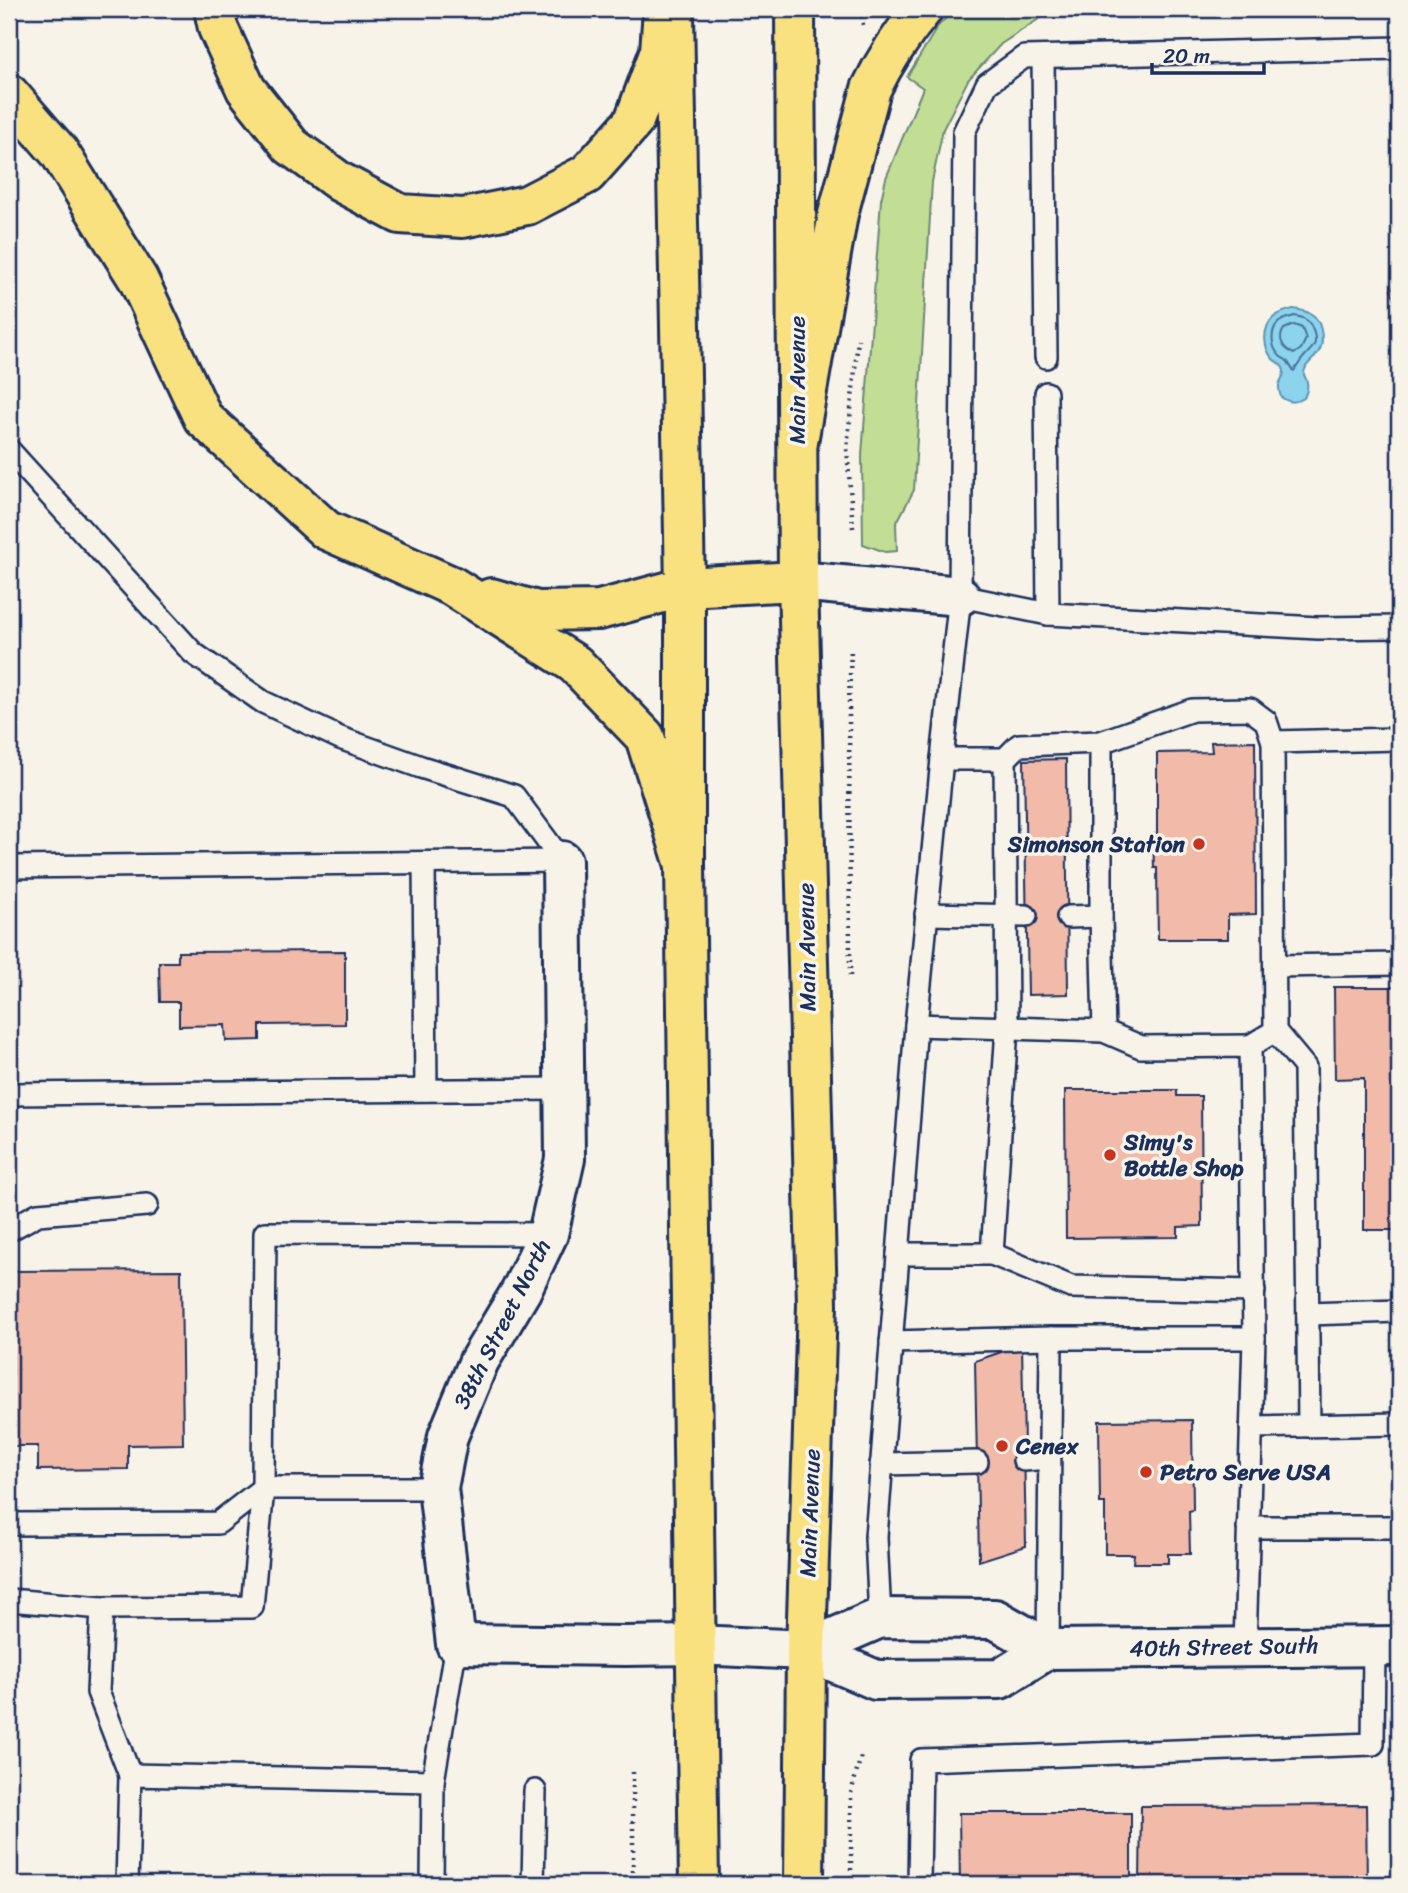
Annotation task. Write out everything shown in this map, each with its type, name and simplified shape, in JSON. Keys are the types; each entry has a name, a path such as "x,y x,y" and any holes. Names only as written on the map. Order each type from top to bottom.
{"main road":[{"path":"214,9 218,29 246,89 291,146 340,181 400,214 463,218 527,205 587,174 634,121 660,51 663,9"},
{"path":"674,9 685,587 685,865 699,1884"},
{"name":"Main Avenue","path":"795,9 798,581 817,1305 806,1650 804,1884"},
{"path":"798,442 838,214 871,89 923,9"},
{"path":"9,94 59,152 138,279 203,418 326,530 452,586 537,611 599,610 685,587 798,581"},
{"path":"452,586 575,664 645,737 685,865"}],"street":[{"path":"798,581 960,596"},
{"name":"38th Street North","path":"456,1644 438,1488 447,1436 479,1361 521,1292 548,1234 565,1159 562,861"},
{"path":"456,1644 696,1645 806,1650 876,1680 1000,1679 1048,1649 995,1619 880,1618 806,1650"},
{"name":"40th Street South","path":"1048,1649 1386,1646"}],"lane":[{"path":"880,1618 876,1536 881,1464 926,914 960,596 964,132 987,84 1024,57 1399,48"},
{"path":"1043,57 1046,357"},
{"path":"1046,393 1048,614"},
{"path":"9,450 193,653 263,702 340,738 514,796 562,861"},
{"path":"960,596 1048,614 1318,628 1399,627"},
{"path":"942,759 1005,759 1020,745 1101,742 1192,710 1250,709 1266,721 1273,742 1275,1031 1305,1067 1309,1426"},
{"path":"1273,742 1399,739"},
{"path":"1101,742 1104,1031"},
{"path":"992,1254 1016,916 1005,759"},
{"path":"9,867 562,861"},
{"path":"424,863 426,1090"},
{"path":"926,914 1016,916"},
{"path":"1068,917 1101,916"},
{"path":"1275,966 1399,964"},
{"path":"916,1025 1104,1031 1141,1046 1251,1046 1275,1031"},
{"path":"1245,1646 1254,1338 1251,1046"},
{"path":"9,1094 564,1089"},
{"path":"9,1230 38,1214 147,1205"},
{"path":"9,1600 102,1608 252,1607 263,1488 265,1233 548,1234"},
{"path":"898,1254 992,1254 1071,1287 1254,1291"},
{"path":"1308,1314 1399,1311"},
{"path":"891,1342 1051,1338 1254,1338"},
{"path":"1048,1649 1051,1338"},
{"path":"1251,1427 1399,1424"},
{"path":"1024,1460 1049,1458"},
{"path":"881,1464 977,1462"},
{"path":"9,1524 218,1523 263,1488 438,1488"},
{"path":"1248,1527 1399,1527"},
{"path":"102,1608 98,1692 130,1775 127,1884"},
{"path":"432,1884 433,1781 456,1644"},
{"path":"919,1884 921,1760 1373,1744 1386,1646"},
{"path":"130,1775 433,1781"},
{"path":"533,1884 535,1791"}],"path":[{"path":"852,528 847,447 858,338"},
{"path":"851,1884 851,1793 861,1756"},
{"path":"633,1772 633,1884"}],"green space":[{"path":"955,9 1060,9 1045,15 1001,44 968,80 943,129 932,182 914,490 896,524 897,551 885,552 863,544 862,455 881,200 886,178 923,88 907,77 938,26"}],"water":[{"path":"1293,309 1314,316 1322,339 1318,353 1304,371 1307,386 1304,398 1292,402 1281,397 1279,384 1284,375 1283,369 1267,350 1265,338 1269,322 1280,313"}],"building":[{"path":"1399,280 1399,311 1391,290"},
{"path":"1255,741 1256,914 1228,915 1228,939 1158,939 1157,868 1154,868 1153,834 1157,834 1157,753 1212,752 1211,742"},
{"path":"1066,759 1068,994 1028,995 1024,760"},
{"path":"345,951 345,1024 260,1025 260,1040 226,1041 225,1025 179,1026 179,1002 160,1002 159,962 178,962 178,952"},
{"path":"1334,987 1399,987 1399,1230 1364,1230 1364,1078 1335,1079"},
{"path":"1065,1090 1177,1090 1177,1096 1201,1096 1202,1226 1178,1227 1178,1237 1066,1238"},
{"path":"181,1270 183,1444 128,1445 128,1469 38,1470 38,1446 9,1446 9,1375 13,1375 11,1271"},
{"path":"1022,1345 1026,1546 979,1561 975,1361"},
{"path":"1192,1420 1193,1510 1189,1511 1190,1554 1168,1554 1168,1563 1133,1563 1134,1554 1105,1554 1105,1503 1100,1503 1099,1421"},
{"path":"1366,1805 1367,1884 1140,1884 1141,1806"},
{"path":"959,1813 1131,1813 1131,1884 960,1884"}],"place":[{"name":"Simonson Station","path":"1199,844"},
{"name":"Simy's Bottle Shop","path":"1110,1155"},
{"name":"Cenex","path":"1002,1446"},
{"name":"Petro Serve USA","path":"1146,1472"}]}
